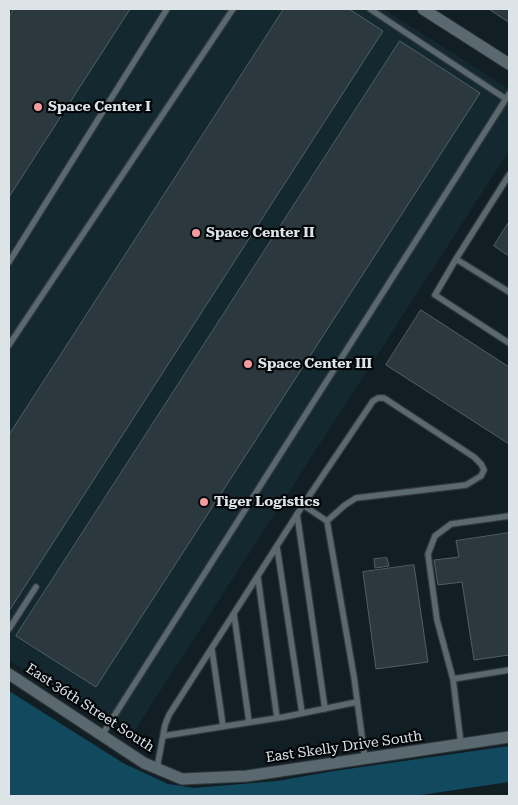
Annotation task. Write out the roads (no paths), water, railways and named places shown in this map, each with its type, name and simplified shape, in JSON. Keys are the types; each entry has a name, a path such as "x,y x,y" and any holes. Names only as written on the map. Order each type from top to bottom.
{"street":[{"path":"423,9 509,64"},
{"name":"East 36th Street South","path":"9,674 144,763 182,778"},
{"name":"East Skelly Drive South","path":"182,778 248,776 509,737"}],"lane":[{"path":"9,262 166,9"},
{"path":"9,346 233,9"},
{"path":"102,735 508,97 370,9"},
{"path":"509,175 435,294 509,343"},
{"path":"456,259 509,292"},
{"path":"157,768 165,725 169,715 297,514 373,401 378,398 384,398 474,457 484,470 481,476 466,485 356,498 327,521"},
{"path":"303,505 327,521 357,702 364,758"},
{"path":"297,514 325,709"},
{"path":"461,744 453,679 437,620 428,554 435,536 451,524 509,516"},
{"path":"277,546 302,713"},
{"path":"258,578 277,718"},
{"path":"9,629 36,587"},
{"path":"234,614 249,722"},
{"path":"212,650 223,726"},
{"path":"453,679 509,670"},
{"path":"163,736 277,718 357,702"}],"place":[{"name":"Space Center I","path":"38,107"},
{"name":"Space Center II","path":"196,233"},
{"name":"Space Center III","path":"248,364"},
{"name":"Tiger Logistics","path":"204,502"}]}
